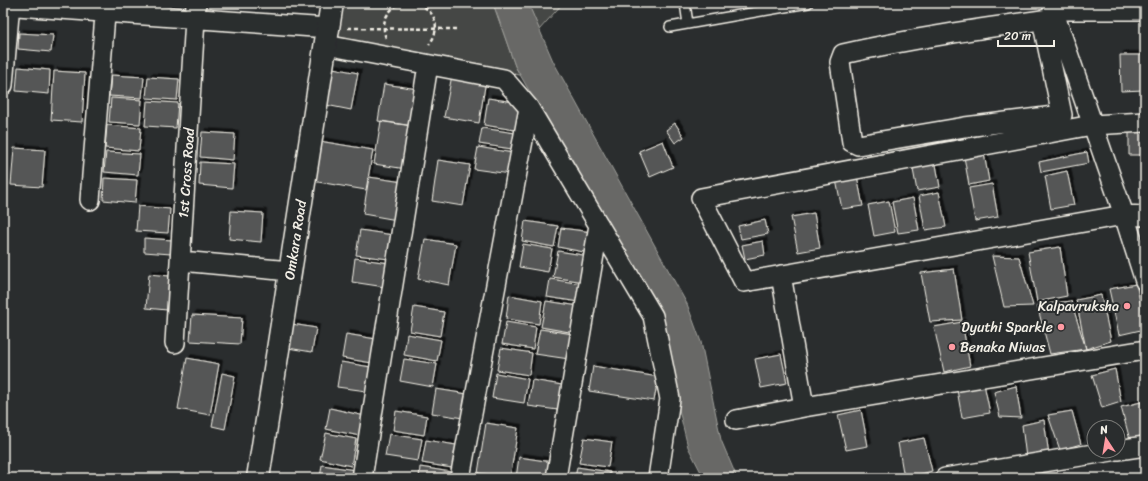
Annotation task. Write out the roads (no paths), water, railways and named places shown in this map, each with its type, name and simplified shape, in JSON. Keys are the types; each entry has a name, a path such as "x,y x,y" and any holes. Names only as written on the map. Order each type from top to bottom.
{"street":[{"name":"Omkara Road","path":"258,478 332,3"},
{"path":"3,85 8,5 196,11 427,56 504,79 529,108 653,316 670,399 658,478"},
{"path":"90,200 106,8"},
{"path":"1049,13 1062,115 965,127 858,145 852,142 840,62 843,54 880,45 1049,13 1145,10"},
{"name":"1st Cross Road","path":"175,342 196,11"},
{"path":"1049,13 1092,125 1124,215 1145,281"},
{"path":"362,478 427,56"},
{"path":"460,478 529,108"},
{"path":"1145,122 1092,125 701,198 744,282 1124,215 1145,216"},
{"path":"556,478 599,225"},
{"path":"181,261 290,271"},
{"path":"781,276 804,407"},
{"path":"736,420 804,407 1145,350"},
{"path":"1126,449 1145,446"},
{"path":"945,478 1086,455"}],"lane":[{"path":"685,3 688,24"},
{"path":"670,27 782,5 808,3"}],"place":[{"name":"Kalpavruksha","path":"1127,306"},
{"name":"Dyuthi Sparkle","path":"1061,327"},
{"name":"Benaka Niwas","path":"952,347"}]}
